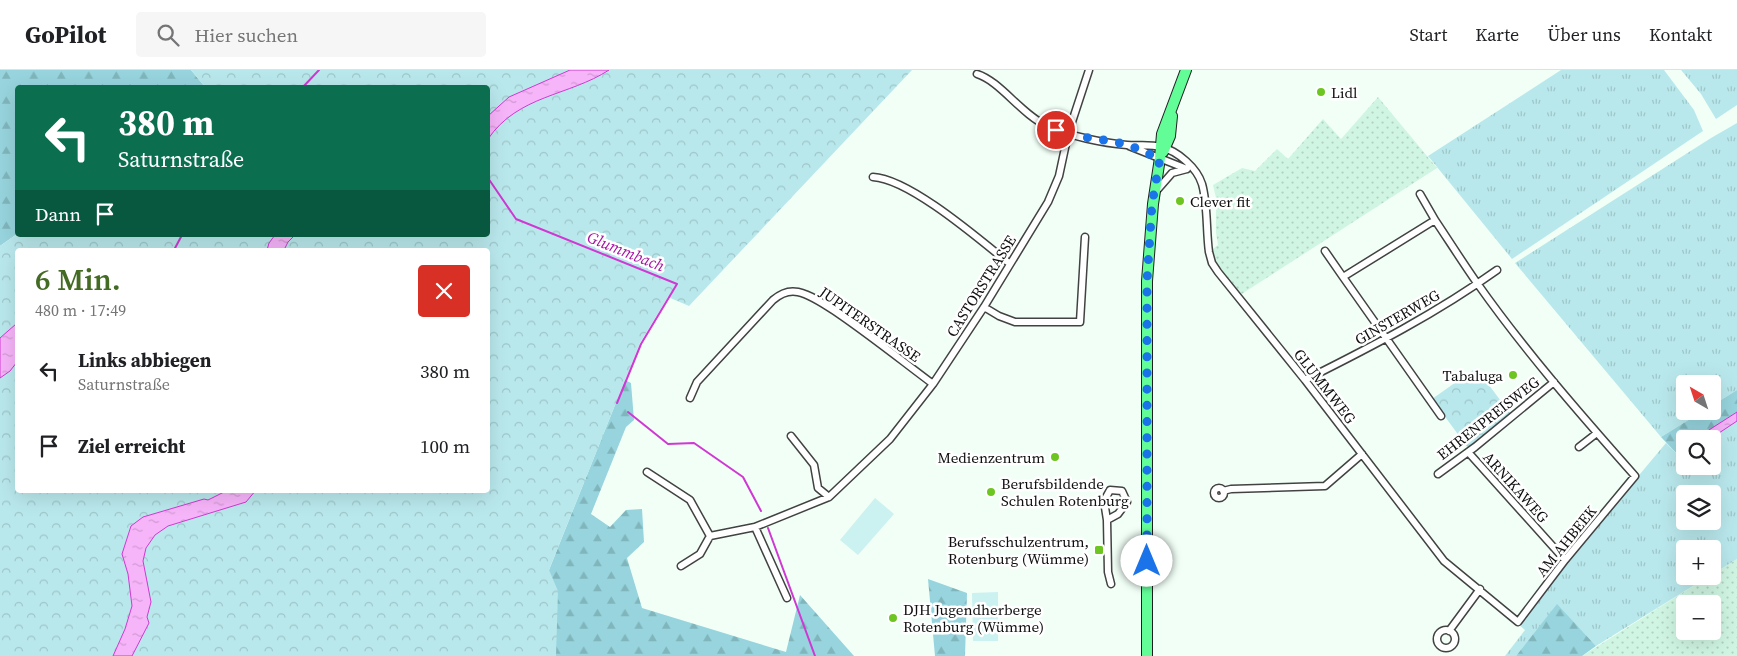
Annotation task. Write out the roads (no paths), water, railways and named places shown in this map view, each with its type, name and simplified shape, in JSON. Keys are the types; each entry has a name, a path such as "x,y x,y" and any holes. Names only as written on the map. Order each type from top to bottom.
{"main road":[{"path":"1147,656 1147,281 1154,195 1162,147 1162,134 1186,70"}],"street":[{"name":"CASTORSTRASSE","path":"829,497 890,439 932,384 984,307 1055,188 1068,134 1090,70"},
{"path":"977,74 987,78 1023,111 1037,120 1068,134 1128,145 1162,147"},
{"path":"1128,145 1146,154 1187,169 1197,175"},
{"name":"GLUMMWEG","path":"1162,147 1182,158 1200,180 1204,192 1207,240 1212,263 1236,297 1305,380 1444,561 1518,622"},
{"path":"1154,195 1172,173 1187,169"},
{"path":"873,178 891,180 920,197 962,226 1010,264"},
{"path":"1420,194 1478,284 1554,382 1597,433 1580,447"},
{"path":"1343,277 1435,220"},
{"path":"984,307 999,316 1015,322 1080,322 1084,236"},
{"path":"1325,251 1441,416"},
{"name":"GINSTERWEG","path":"1305,380 1388,339 1478,284 1497,270"},
{"name":"JUPITERSTRASSE","path":"690,398 697,382 773,300 781,294 794,291 824,304 865,332 932,384"},
{"name":"EHRENPREISWEG","path":"1438,474 1554,382"},
{"name":"AM AHBEEK","path":"1518,622 1565,560 1635,476 1597,433"},
{"path":"681,566 700,554 710,536 755,526 829,497 818,488 814,466 791,436"},
{"name":"ARNIKAWEG","path":"1468,452 1565,560"},
{"path":"1223,491 1230,489 1325,486 1362,454"},
{"path":"647,472 690,500 710,536"},
{"path":"1107,520 1118,514 1127,502 1122,491 1110,490 1104,501 1111,584"},
{"path":"755,526 787,598"},
{"path":"1449,631 1480,589"}],"water":[{"path":"570,70 609,70 594,79 545,98 514,113 500,124 490,136 490,114 509,97"},
{"path":"274,237 293,237 285,248 268,248"},
{"path":"15,325 15,365 0,378 0,338"},
{"path":"1737,412 1737,421 1721,432 1721,430 1709,430"},
{"path":"222,493 254,493 246,502 168,526 155,535 146,548 143,561 151,602 147,617 149,623 132,656 113,656 125,629 132,606 128,574 122,554 131,526 143,517 204,499 208,500"}],"waterway":[{"path":"305,85 319,70"},
{"name":"Glummbach","path":"490,181 516,219 677,284 641,344 617,403"},
{"path":"175,248 181,237"},
{"name":"Glummbach","path":"628,412 668,444 694,443 743,477 761,511"},
{"name":"Glummbach","path":"768,528 815,656"}],"place":[{"name":"Lidl","path":"1321,92"},
{"name":"Clever fit","path":"1180,201"},
{"name":"Tabaluga","path":"1513,375"},
{"name":"Medienzentrum","path":"1055,457"},
{"name":"Berufsbildende Schulen Rotenburg","path":"991,492"},
{"name":"Berufsschulzentrum, Rotenburg (Wümme)","path":"1099,550"},
{"name":"DJH Jugendherberge Rotenburg (Wümme)","path":"893,618"}]}
